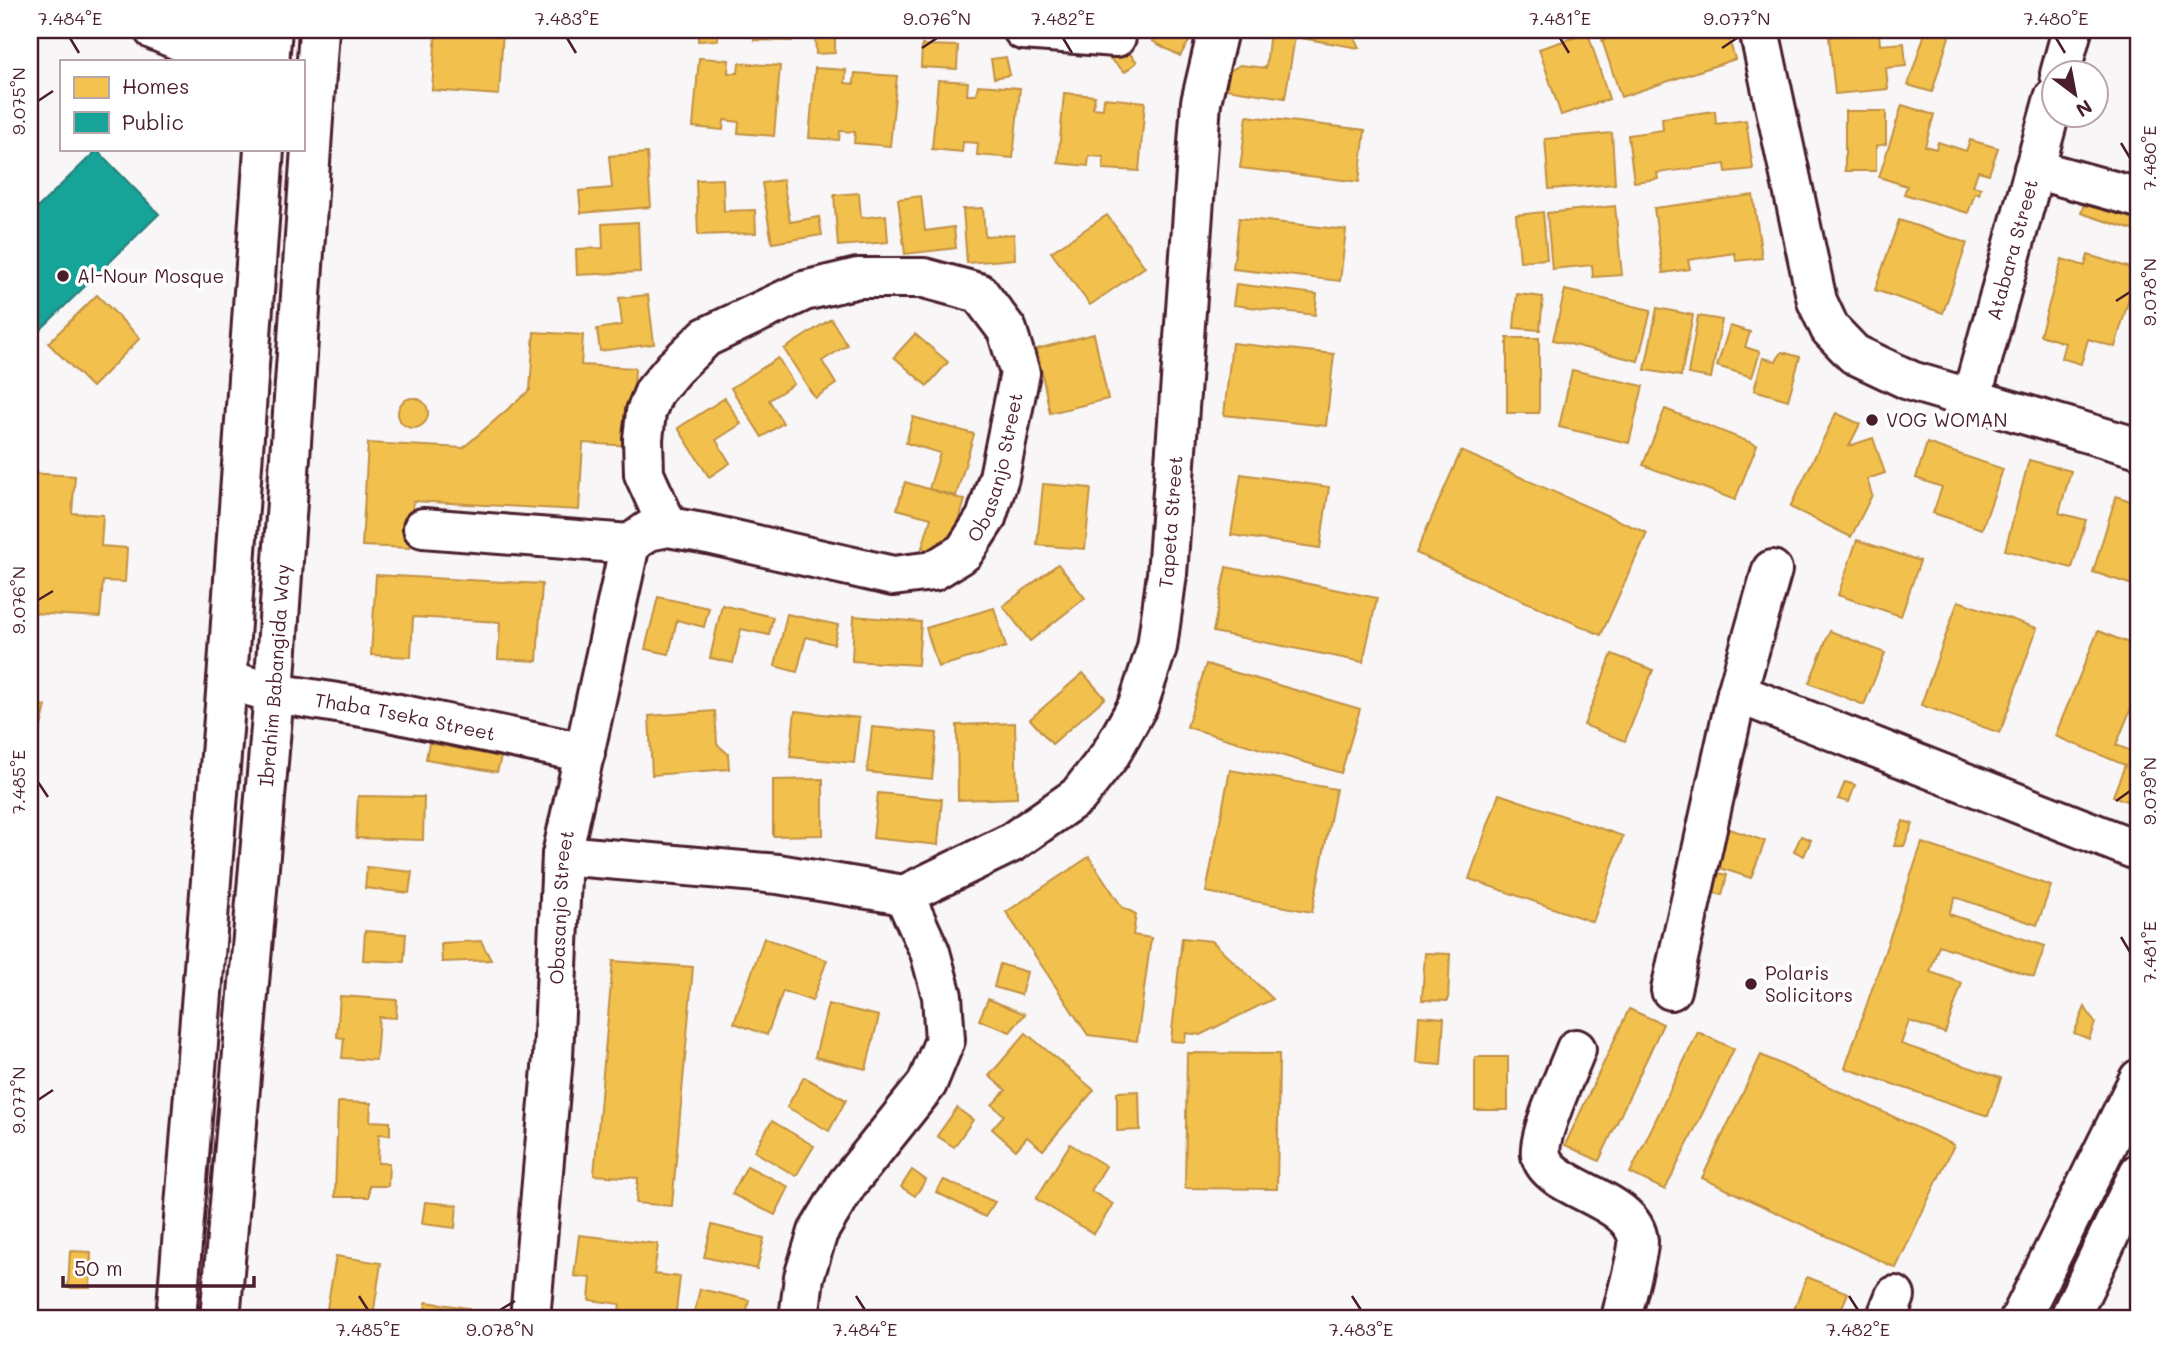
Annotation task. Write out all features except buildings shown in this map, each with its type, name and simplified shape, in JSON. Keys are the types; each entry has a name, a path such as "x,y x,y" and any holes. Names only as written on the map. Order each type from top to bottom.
{"street":[{"path":"154,30 185,43 270,50"},
{"name":"Ibrahim Babangida Way","path":"220,1319 274,693 319,30"},
{"path":"1023,30 1116,37"},
{"name":"Tapeta Street","path":"904,895 1011,843 1078,796 1110,755 1138,705 1157,647 1167,574 1201,102 1218,30"},
{"path":"1759,30 1817,301 1830,329 1854,354 1912,381 2139,448"},
{"path":"2064,60 2072,30"},
{"name":"Atabara Street","path":"1971,400 2044,130"},
{"path":"176,1319 227,680 264,150"},
{"path":"2034,169 2139,198"},
{"name":"Obasanjo Street","path":"858,278 925,278 979,293 1007,330 1020,373 999,477 986,518 964,552 933,571 893,576 668,527 644,474 643,439 646,412 654,392 706,337 804,291 858,278"},
{"path":"423,528 631,544 648,531 668,527"},
{"name":"Obasanjo Street","path":"530,1319 553,1057 562,855 631,544"},
{"path":"1671,990 1737,693 1772,570"},
{"name":"Thaba Tseka Street","path":"227,680 274,693 375,709 584,753"},
{"path":"1737,693 2139,851"},
{"path":"562,855 778,874 904,895 930,953 942,996 945,1040 927,1084 847,1184 818,1232 804,1278 799,1319"},
{"path":"1576,1049 1543,1137 1541,1155 1549,1171 1612,1206 1630,1222 1638,1241 1621,1319"},
{"path":"2020,1319 2139,1079"},
{"path":"2069,1319 2139,1173"}],"place":[{"name":"Al-Nour Mosque","path":"63,276"},
{"name":"VOG WOMAN","path":"1872,420"},
{"name":"Polaris Solicitors","path":"1751,984"}]}
